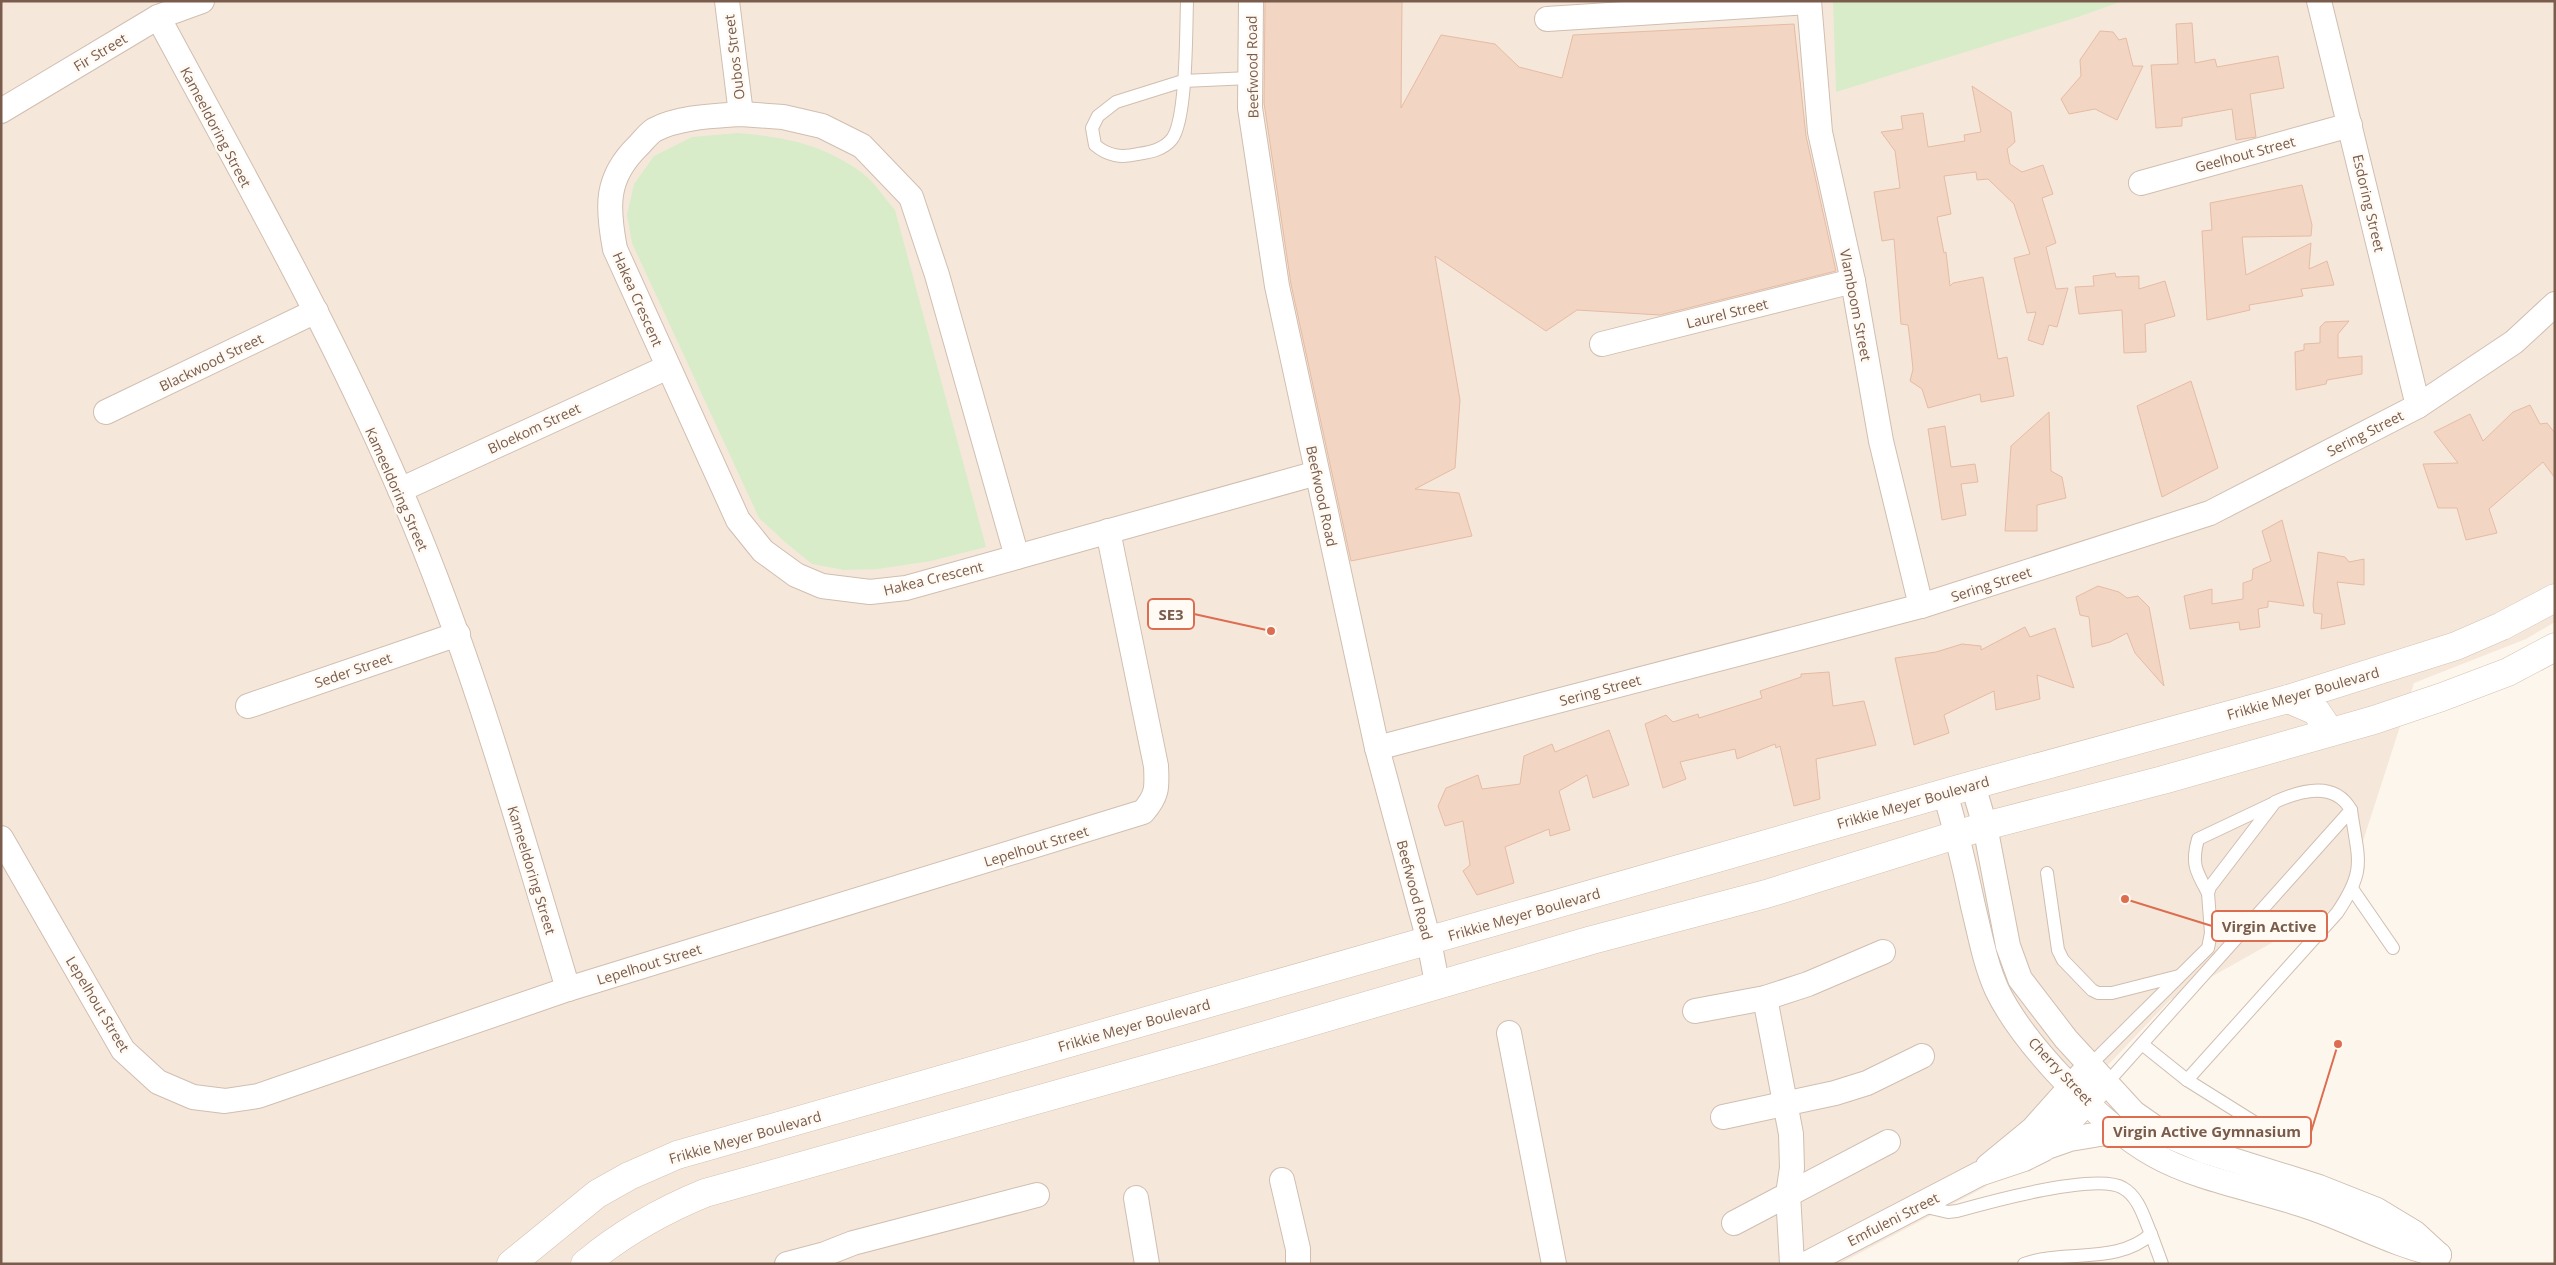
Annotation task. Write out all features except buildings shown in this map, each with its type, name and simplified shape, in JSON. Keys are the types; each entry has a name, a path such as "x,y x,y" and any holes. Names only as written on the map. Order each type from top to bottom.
{"street":[{"name":"Fir Street","path":"1,111 158,18 202,1"},
{"name":"Oubos Street","path":"727,1 741,114"},
{"name":"Beefwood Road","path":"1251,1 1250,108 1276,286 1377,748 1429,941 1437,983"},
{"name":"Esdoring Street","path":"2319,1 2418,406"},
{"path":"1548,19 1809,2"},
{"name":"Vlamboom Street","path":"1809,2 1820,132 1853,281 1881,441 1921,606"},
{"name":"Kameeldoring Street","path":"158,18 316,311 400,490 458,634 478,692 568,989"},
{"name":"Hakea Crescent","path":"1017,557 937,275 910,197 862,146 830,130 783,117 741,114 693,118 654,131 623,160 611,187 609,217 615,249 738,520 763,551 796,575 822,586 870,592 906,588 1017,557 1317,472"},
{"name":"Geelhout Street","path":"2141,183 2350,124"},
{"name":"Laurel Street","path":"1602,344 1853,281"},
{"name":"Sering Street","path":"1377,748 1921,606 2210,513 2418,406 2514,342 2555,304"},
{"name":"Blackwood Street","path":"106,412 316,311"},
{"name":"Bloekom Street","path":"400,490 668,367"},
{"name":"Lepelhout Street","path":"1,838 123,1050 158,1082 193,1097 225,1101 258,1096 568,989 1144,812 1154,800 1157,787 1156,766 1108,531"},
{"name":"Frikkie Meyer Boulevard","path":"511,1264 597,1194 629,1176 676,1155 1973,785 2288,699 2456,646 2502,626 2555,598"},
{"name":"Seder Street","path":"248,706 458,634"},
{"path":"585,1264 609,1243 652,1217 706,1193 1211,1051 1437,983 1766,894 1985,826 2163,780 2330,732 2442,697 2508,672 2555,647"},
{"path":"2288,699 2316,711 2330,732"},
{"name":"Cherry Street","path":"1973,785 1985,826 2008,946 2020,979 2089,1066 2134,1113 2164,1134 2204,1151 2318,1187 2377,1210 2415,1233 2444,1259"},
{"name":"Cherry Street","path":"1945,793 1957,835 1984,952 1997,990 2036,1046 2070,1085 2118,1131 2154,1155 2194,1172 2312,1208 2408,1248 2444,1259"},
{"path":"1695,1011 1765,998 1808,984 1883,952"},
{"path":"1765,998 1786,1104 1792,1152 1788,1194 1792,1264"},
{"path":"1509,1033 1554,1264"},
{"path":"1723,1117 1835,1093 1867,1083 1922,1056"},
{"name":"Emfuleni Street","path":"1979,1174 2033,1129 2070,1085 2089,1066"},
{"name":"Emfuleni Street","path":"1806,1264 1834,1257 1919,1205 1979,1174 2024,1159 2044,1149 2106,1084"},
{"path":"2044,1149 2070,1139 2118,1131"},
{"path":"1734,1223 1888,1142"},
{"path":"1282,1180 1298,1249 1298,1264"},
{"path":"787,1264 825,1254 855,1253 1037,1195"},
{"path":"1136,1198 1147,1264"}],"lane":[{"path":"1187,1 1183,81 1178,122 1172,138 1157,150 1126,157 1105,153 1095,145 1092,128 1098,116 1116,102 1183,81 1250,78"},
{"path":"2187,1080 2337,914 2353,890 2359,865 2351,810 2345,800 2322,790 2289,797 2198,839 2194,854 2194,866 2208,893"},
{"path":"2089,1066 2208,948 2210,942 2208,893 2213,881 2276,802"},
{"path":"2106,1084 2351,810"},
{"path":"2048,873 2058,950 2063,960 2092,990 2112,993 2182,975"},
{"path":"2353,890 2393,948"},
{"path":"2142,1044 2187,1080 2262,1127"},
{"path":"1919,1205 1948,1212 1957,1211 2036,1193 2102,1182 2123,1188 2135,1199 2162,1264"},
{"path":"2024,1264 2040,1258 2114,1253 2140,1244 2151,1234"}],"shaded area":[{"path":"1,1 2555,1 2555,622 2526,639 2414,683 2343,903 2170,1000 2088,1086 1985,1187 1839,1264 1,1264"}],"green space":[{"path":"1833,1 2123,1 2075,18 1836,92"},
{"path":"738,133 787,140 817,148 832,155 866,176 895,210 986,547 931,561 878,569 844,570 812,564 759,518 632,243 627,215 634,184 654,156 692,137"}],"place":[{"name":"SE3","path":"1271,631"},
{"name":"Virgin Active","path":"2125,899"},
{"name":"Virgin Active Gymnasium","path":"2338,1044"}]}
